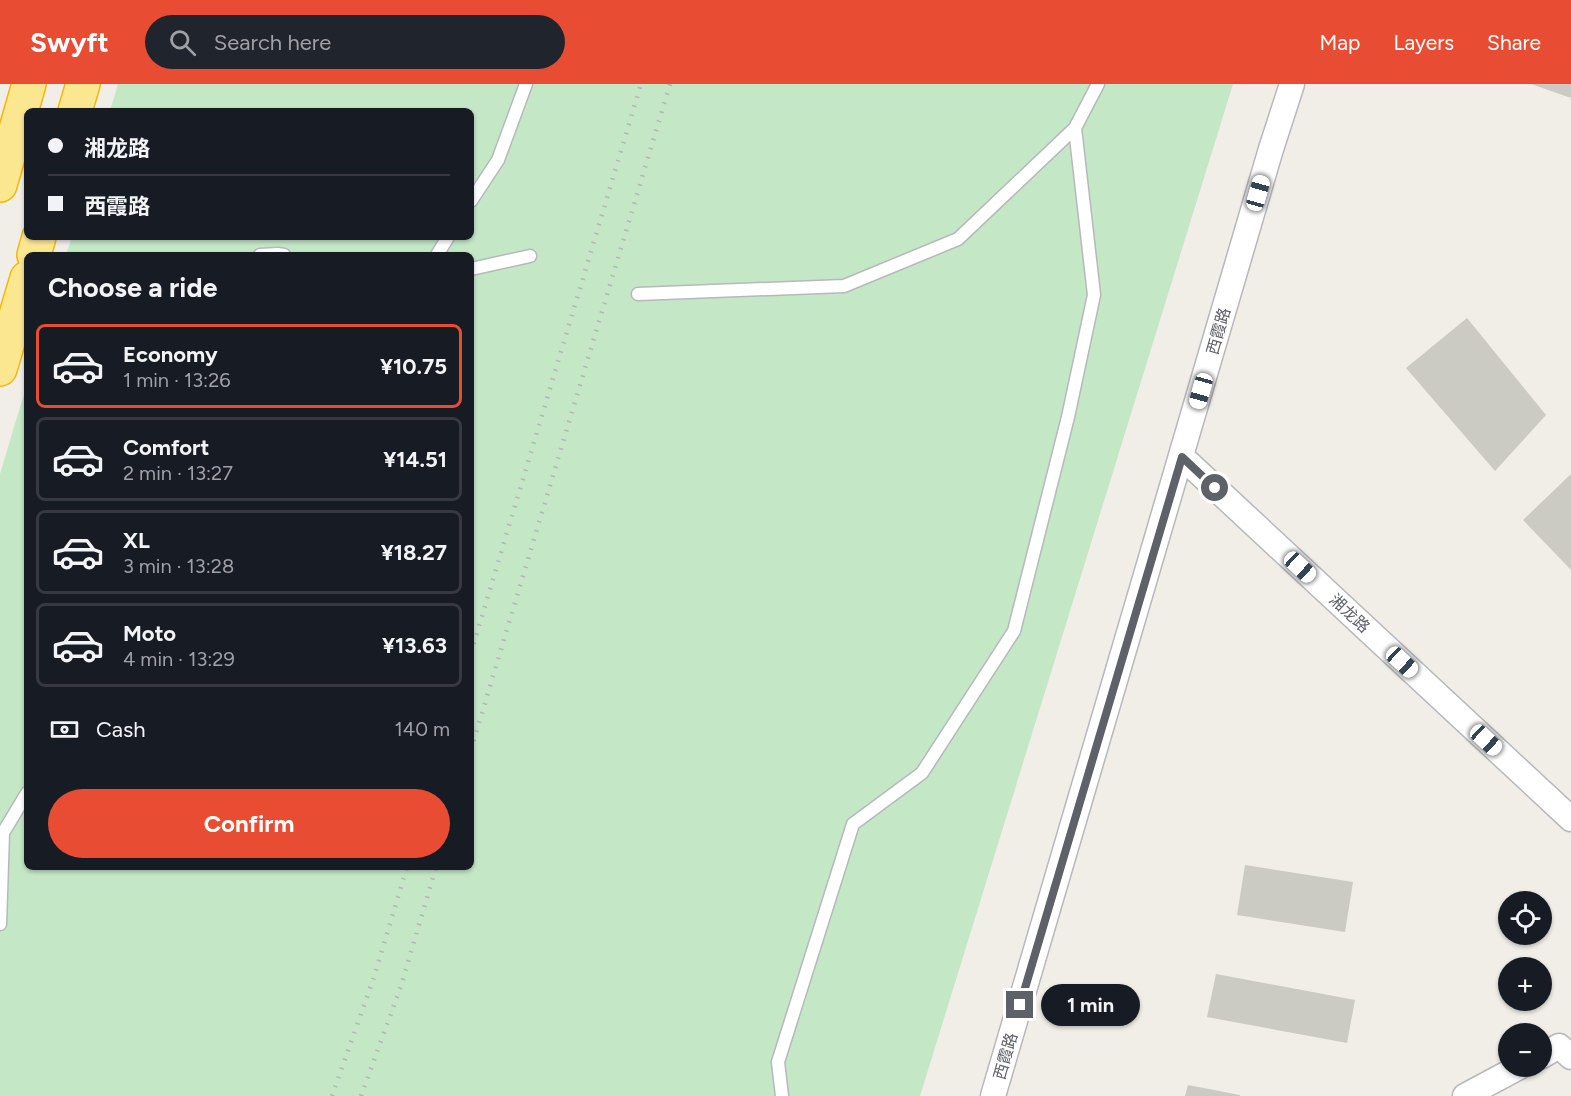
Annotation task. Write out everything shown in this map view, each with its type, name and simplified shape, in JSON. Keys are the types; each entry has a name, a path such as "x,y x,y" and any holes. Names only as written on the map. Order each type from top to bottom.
{"highway":[{"path":"0,186 29,84"},
{"path":"76,108 83,84"},
{"path":"0,375 24,288"}],"street":[{"name":"西霞路","path":"993,1096 1292,84"},
{"name":"湘龙路","path":"1182,457 1571,819"},
{"path":"1552,1050 1559,1046 1571,1057"},
{"path":"1465,1096 1500,1077"}],"lane":[{"path":"474,196 498,160 526,84"},
{"path":"638,294 844,286 958,239 1075,128 1098,84"},
{"path":"782,1096 778,1062 853,824 922,773 1014,631 1068,417 1094,296 1075,128"},
{"path":"474,267 530,256"},
{"path":"0,924 3,833 24,799"}],"green space":[{"path":"118,84 1233,84 920,1096 0,1096 0,474 24,394 24,870 474,870 474,252 67,252 71,240 474,240 474,108 111,108"}],"building":[{"path":"1531,84 1571,84 1571,98"},
{"path":"1467,318 1546,415 1495,471 1406,368"},
{"path":"1571,474 1571,570 1523,520"},
{"path":"1245,865 1353,882 1345,932 1237,915"},
{"path":"1216,974 1355,1000 1347,1043 1207,1017"},
{"path":"1188,1085 1240,1095 1240,1096 1185,1096"}],"railway":[{"path":"474,643 641,84"},
{"path":"474,740 670,84"},
{"path":"332,1096 374,977 406,870"},
{"path":"361,1096 401,986 435,870"}],"route":[{"path":"1020,1005 1182,457 1215,488"}]}
